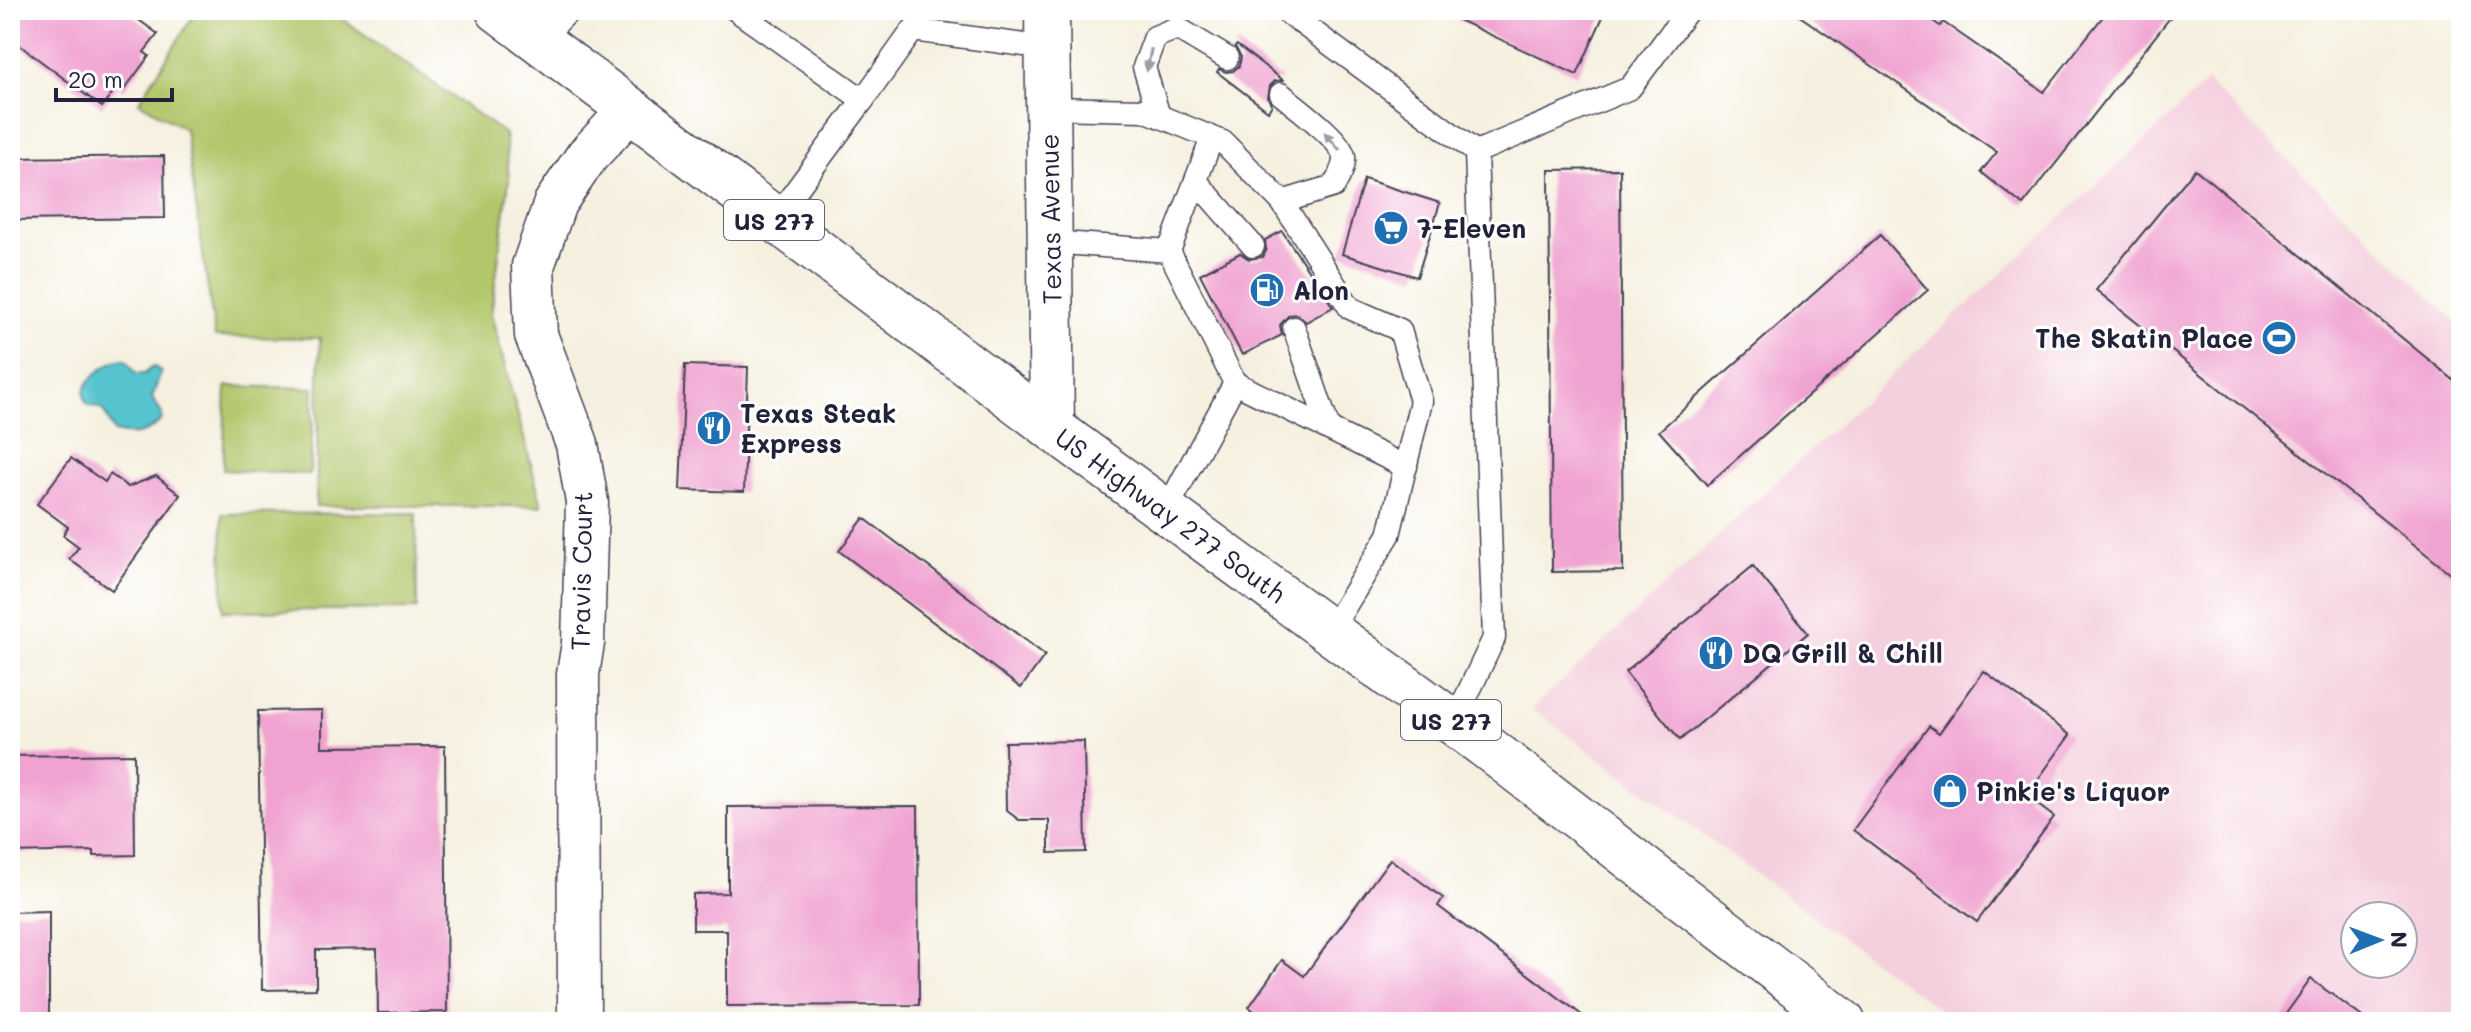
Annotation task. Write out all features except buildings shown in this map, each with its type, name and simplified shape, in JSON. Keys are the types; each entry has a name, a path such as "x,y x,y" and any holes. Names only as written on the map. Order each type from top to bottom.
{"main road":[{"name":"US Highway 277 South","path":"498,10 1052,428 1454,723 1843,1022"},
{"name":"Texas Avenue","path":"1047,29 1052,428"}],"street":[{"name":"Travis Court","path":"579,1022 578,674 583,643 587,502 577,444 536,335 533,266 555,203 587,156 630,110"}],"lane":[{"path":"539,41 570,10"},
{"path":"736,10 863,100"},
{"path":"769,10 771,35"},
{"path":"1284,10 1476,152"},
{"path":"1476,152 1630,88 1688,10"},
{"path":"774,220 863,100 914,20 1047,29"},
{"path":"1159,116 1144,67 1155,37 1177,28 1227,58"},
{"path":"1281,94 1339,144 1344,157 1342,171 1334,186 1282,202"},
{"path":"1048,108 1144,110 1223,142 1282,202 1350,308 1400,330 1421,401 1406,467 1389,535 1330,631"},
{"path":"1212,138 1169,251 1235,383 1406,467"},
{"path":"1454,723 1494,638 1476,152"},
{"path":"1196,181 1253,246"},
{"path":"1050,242 1169,251"},
{"path":"1294,328 1329,429"},
{"path":"1166,511 1235,383"}],"shaded area":[{"path":"2207,82 2461,326 2461,1022 1956,1022 1532,709"}],"green space":[{"path":"197,10 330,10 505,134 509,181 491,314 542,506 316,506 320,338 215,337 185,129 139,102"},
{"path":"226,386 314,388 310,474 223,470"},
{"path":"416,513 417,609 223,611 222,514"}],"water":[{"path":"122,359 136,374 145,374 155,367 161,372 152,398 162,419 140,433 114,432 103,411 85,400 84,393 90,380 109,364"}],"place":[{"name":"7-Eleven","path":"1391,228"},
{"name":"Alon","path":"1267,290"},
{"name":"The Skatin Place","path":"2279,338"},
{"name":"Texas Steak Express","path":"714,428"},
{"name":"DQ Grill & Chill","path":"1716,653"},
{"name":"Pinkie's Liquor","path":"1950,791"}]}
